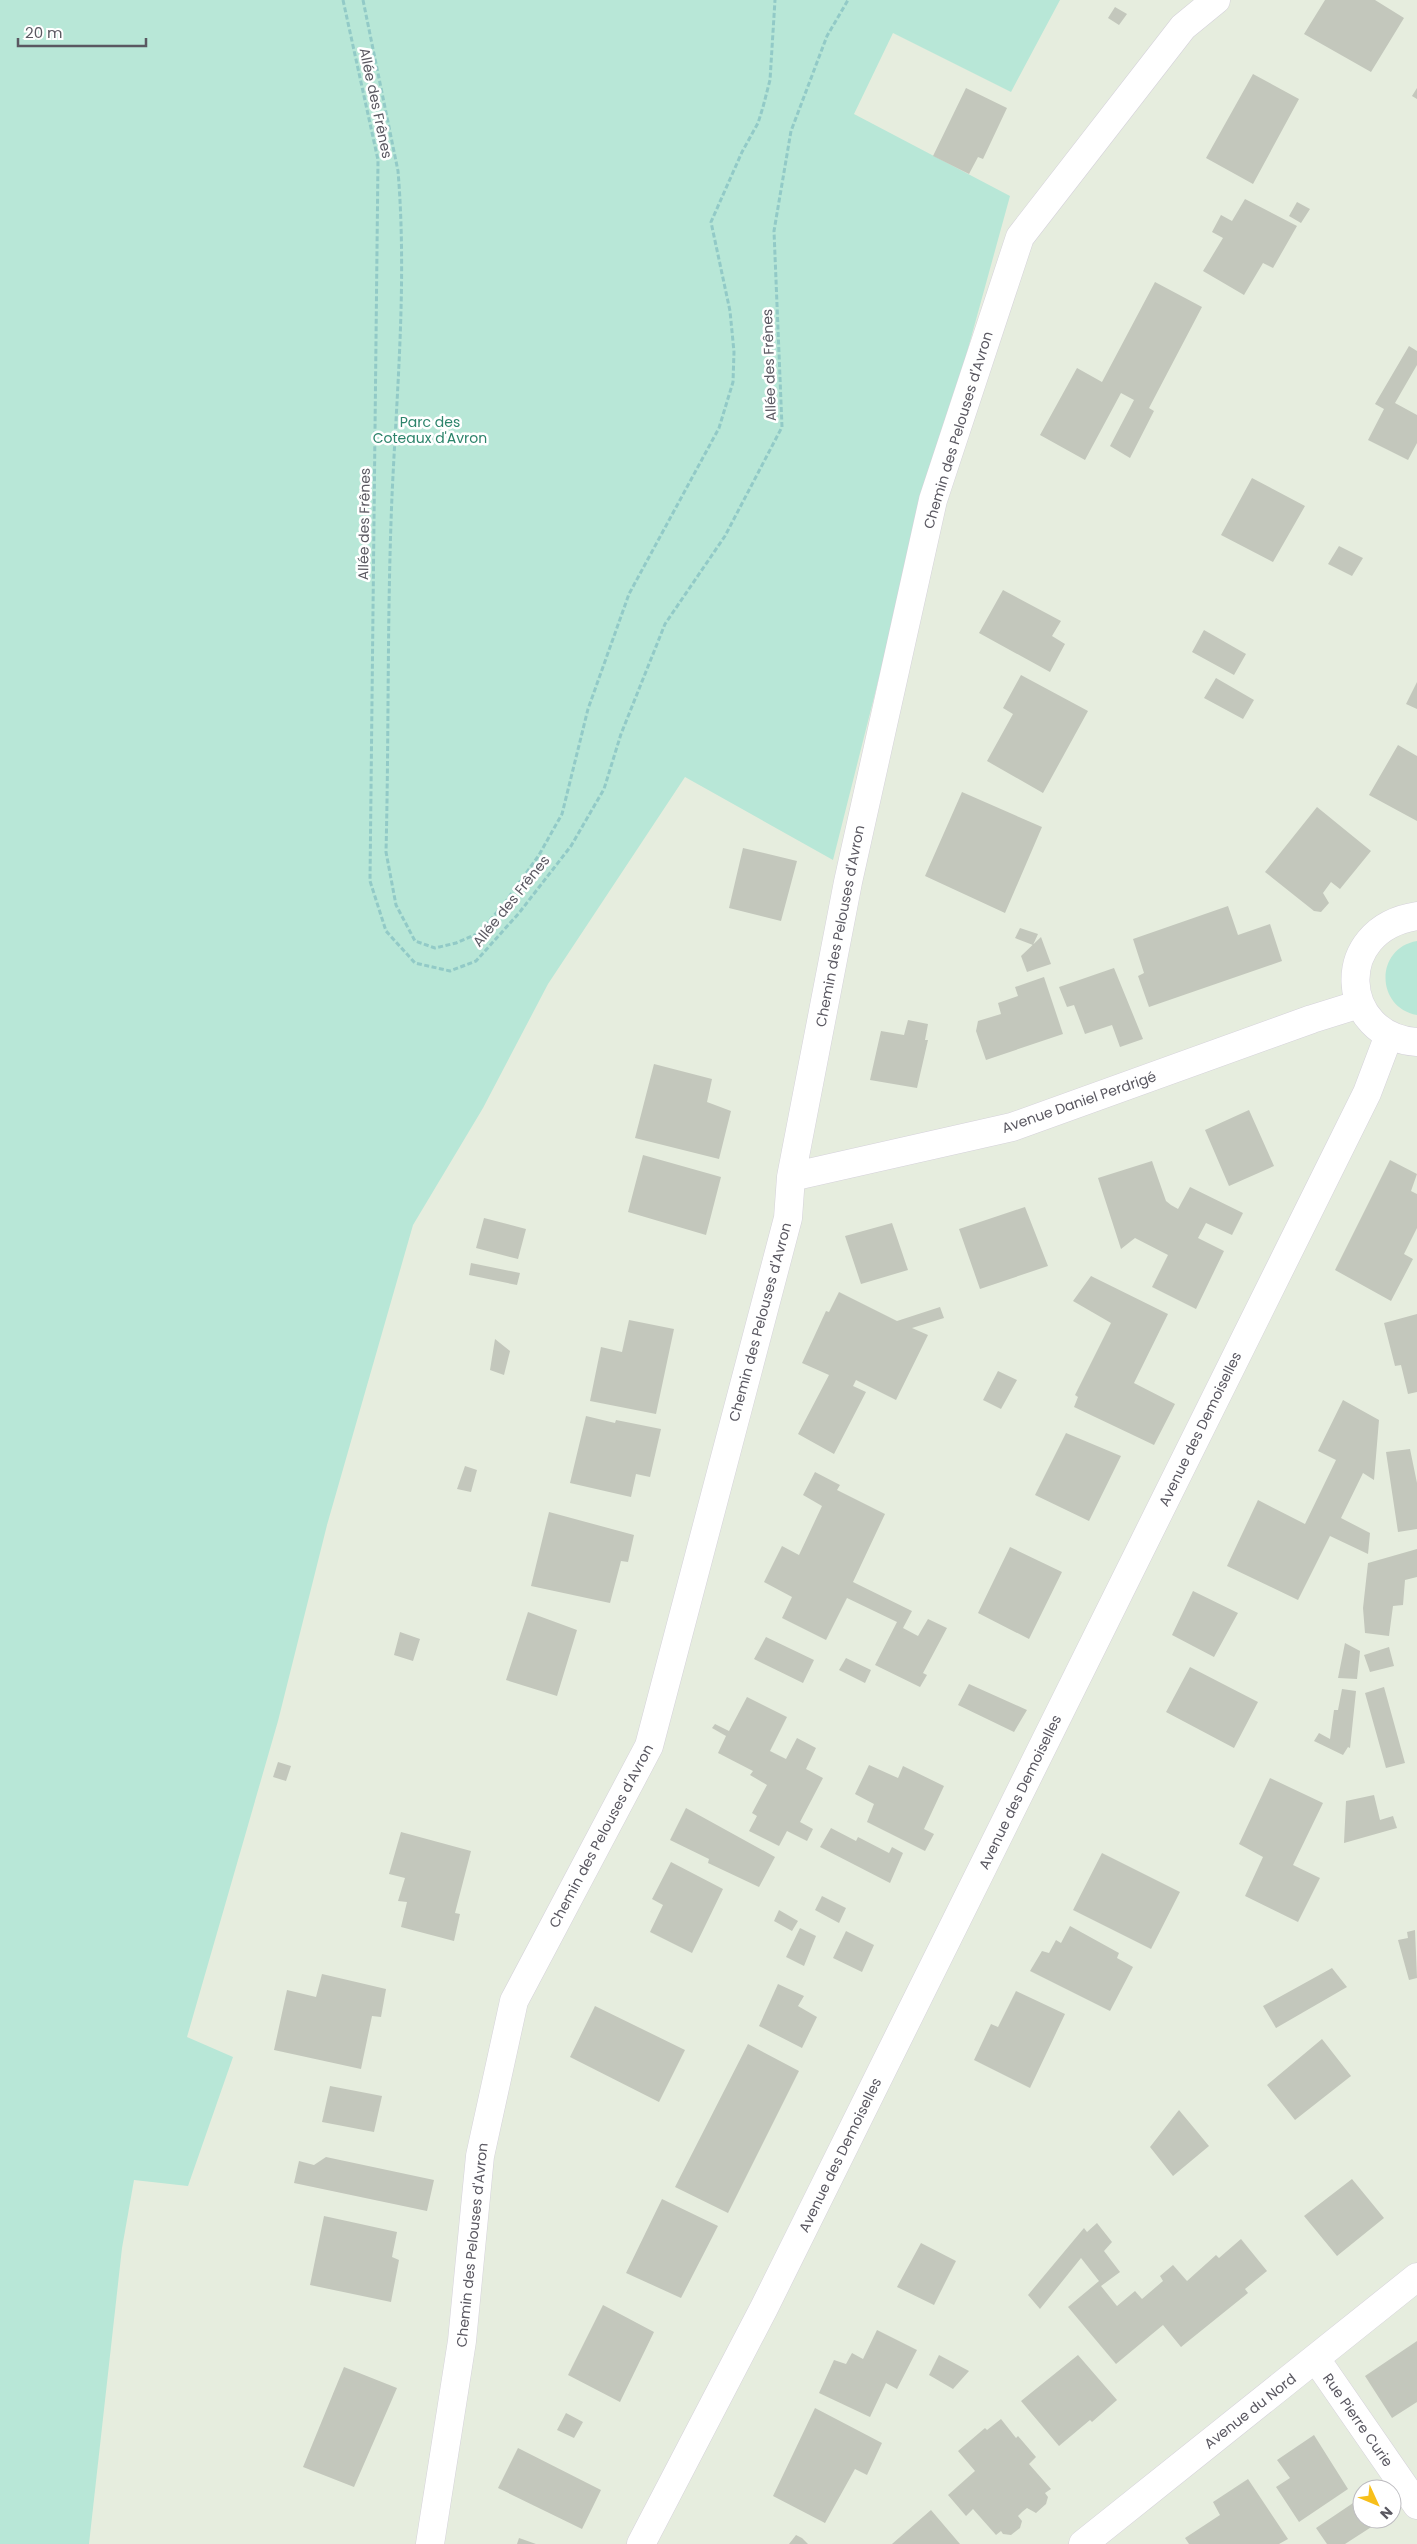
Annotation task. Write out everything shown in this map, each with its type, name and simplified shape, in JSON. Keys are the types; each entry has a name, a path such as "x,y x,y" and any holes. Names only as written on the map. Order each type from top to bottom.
{"street":[{"name":"Chemin des Pelouses d'Avron","path":"430,2544 462,2340 480,2156 514,2001 650,1746 788,1218 791,1177 848,882 933,500 1020,237 1184,27 1216,0"},
{"path":"1417,916 1400,919 1381,928 1366,943 1358,962 1355,983 1360,1004 1372,1022 1389,1035 1406,1042 1417,1042"},
{"name":"Avenue Daniel Perdrigé","path":"791,1177 1012,1127 1312,1018 1360,1004"},
{"name":"Avenue des Demoiselles","path":"641,2544 764,2308 1363,1102 1389,1035"},
{"name":"Avenue du Nord","path":"1083,2544 1417,2277"},
{"name":"Rue Pierre Curie","path":"1316,2359 1417,2505"}],"path":[{"name":"Allée des Frênes","path":"343,0 378,160 370,881 386,931 414,963 450,971 476,961 519,913 571,846 604,789 621,734 665,624 725,536 782,427 774,230 791,131 827,36 848,0"},
{"name":"Allée des Frênes","path":"363,0 398,171 400,198 402,327 392,498 386,852 396,905 415,941 435,948 456,943 479,933 504,904 539,855 562,814 588,709 629,594 720,428 733,382 734,352 730,311 711,222 764,107 770,80 775,0"}],"green space":[{"name":"Parc des Coteaux d'Avron","path":"0,0 1060,0 1011,92 893,33 854,114 1010,196 894,618 833,860 685,777 548,984 483,1108 413,1225 327,1525 278,1721 187,2037 233,2057 188,2186 134,2180 122,2248 89,2544 0,2544"},
{"path":"1417,941 1417,1015 1403,1010 1393,1001 1387,990 1386,978 1387,965 1393,954 1403,946"}],"building":[{"path":"1325,0 1375,0 1404,18 1371,72 1304,34"},
{"path":"1115,7 1127,14 1119,25 1108,18"},
{"path":"1253,74 1299,99 1253,184 1206,158"},
{"path":"966,88 1007,108 983,159 978,157 969,174 933,156"},
{"path":"1417,88 1417,99 1412,96"},
{"path":"1245,199 1297,226 1273,268 1263,263 1244,295 1203,271 1223,238 1212,232 1221,215 1232,221"},
{"path":"1297,202 1310,209 1301,223 1289,216"},
{"path":"1155,282 1202,307 1149,408 1154,411 1130,458 1110,446 1134,400 1121,393 1085,460 1040,435 1077,368 1102,382"},
{"path":"1409,346 1417,351 1417,365 1395,403 1417,415 1417,443 1408,460 1368,440 1384,409 1375,404"},
{"path":"1252,478 1305,506 1273,562 1221,535"},
{"path":"1339,546 1363,558 1352,576 1328,564"},
{"path":"1003,590 1061,621 1052,636 1065,644 1050,672 979,633"},
{"path":"1204,630 1246,654 1234,675 1192,652"},
{"path":"1021,675 1088,711 1043,793 987,761 1013,714 1003,708"},
{"path":"1216,678 1254,700 1243,719 1204,698"},
{"path":"1417,682 1417,709 1406,704"},
{"path":"1398,745 1417,756 1417,821 1369,795"},
{"path":"962,792 1042,827 1005,913 925,876"},
{"path":"1317,807 1371,851 1340,889 1331,882 1323,893 1329,903 1321,912 1314,911 1265,872"},
{"path":"743,848 797,861 781,921 729,908"},
{"path":"1228,906 1238,935 1270,924 1282,961 1149,1007 1138,976 1144,973 1133,939"},
{"path":"1020,928 1038,934 1033,945 1015,938"},
{"path":"1041,937 1051,964 1027,972 1021,956"},
{"path":"1114,968 1143,1039 1120,1047 1112,1025 1085,1034 1074,1005 1067,1007 1059,987"},
{"path":"1044,977 1063,1034 986,1060 976,1031 978,1021 1001,1014 998,1003 1018,996 1015,987"},
{"path":"908,1020 928,1024 925,1040 928,1040 917,1088 870,1080 881,1031 904,1035"},
{"path":"654,1064 712,1079 707,1102 731,1111 719,1159 635,1138"},
{"path":"1249,1110 1274,1166 1229,1186 1205,1130"},
{"path":"643,1155 721,1177 706,1235 628,1212"},
{"path":"1390,1160 1417,1174 1411,1191 1417,1194 1417,1228 1404,1254 1413,1259 1391,1301 1335,1270"},
{"path":"1152,1161 1166,1201 1178,1209 1190,1187 1243,1213 1232,1235 1206,1223 1198,1238 1224,1251 1196,1309 1152,1287 1168,1255 1135,1238 1121,1249 1098,1178"},
{"path":"1025,1207 1048,1266 980,1289 959,1229"},
{"path":"484,1218 526,1229 518,1259 476,1248"},
{"path":"892,1223 908,1270 861,1284 845,1236"},
{"path":"471,1263 520,1273 517,1285 469,1275"},
{"path":"1091,1276 1168,1314 1134,1383 1175,1404 1154,1445 1074,1407 1078,1397 1075,1395 1111,1323 1073,1301"},
{"path":"839,1292 897,1321 940,1307 944,1318 912,1328 928,1335 896,1400 856,1380 853,1386 866,1392 834,1454 798,1434 829,1375 802,1363 826,1311 829,1312"},
{"path":"1417,1314 1417,1392 1408,1394 1401,1365 1395,1366 1384,1323"},
{"path":"629,1320 674,1329 656,1414 590,1401 601,1347 622,1352"},
{"path":"495,1339 510,1351 504,1375 490,1370"},
{"path":"998,1371 1017,1380 1001,1409 983,1400"},
{"path":"1343,1400 1379,1420 1374,1480 1363,1473 1341,1518 1370,1533 1368,1554 1330,1536 1298,1600 1227,1566 1258,1500 1305,1524 1336,1460 1318,1451"},
{"path":"586,1416 615,1423 616,1420 661,1429 650,1477 636,1474 631,1497 570,1483"},
{"path":"1066,1433 1121,1456 1089,1521 1035,1495"},
{"path":"1410,1449 1417,1483 1417,1529 1398,1532 1386,1452"},
{"path":"465,1466 477,1470 471,1492 457,1489"},
{"path":"815,1472 840,1485 837,1490 885,1514 853,1582 912,1611 903,1628 918,1636 928,1619 947,1628 923,1673 927,1675 920,1687 875,1665 897,1622 847,1598 826,1640 782,1618 792,1597 764,1582 782,1546 799,1555 822,1506 803,1495"},
{"path":"549,1512 634,1535 628,1562 621,1561 610,1603 531,1586"},
{"path":"1010,1547 1062,1572 1029,1639 978,1613"},
{"path":"1417,1549 1417,1577 1405,1580 1403,1605 1393,1606 1389,1636 1365,1633 1363,1608 1368,1563"},
{"path":"1193,1591 1238,1613 1214,1657 1172,1635"},
{"path":"528,1612 577,1630 557,1696 506,1680"},
{"path":"400,1632 420,1639 413,1661 394,1655"},
{"path":"766,1637 814,1660 803,1683 754,1659"},
{"path":"1345,1643 1360,1651 1357,1679 1338,1678"},
{"path":"1389,1647 1394,1666 1370,1672 1364,1655"},
{"path":"846,1658 871,1670 865,1683 839,1670"},
{"path":"1190,1667 1258,1702 1234,1748 1166,1712"},
{"path":"969,1684 1027,1710 1014,1732 958,1705"},
{"path":"1384,1687 1405,1763 1386,1768 1365,1693"},
{"path":"1342,1689 1356,1691 1350,1748 1348,1747 1343,1755 1314,1741 1319,1733 1330,1739 1334,1710 1338,1710"},
{"path":"747,1697 787,1717 770,1751 786,1759 797,1738 816,1748 806,1769 823,1778 800,1822 813,1829 807,1841 787,1831 779,1846 749,1831 757,1816 752,1813 767,1785 750,1775 753,1771 718,1753 726,1736 712,1728 715,1724 729,1731"},
{"path":"278,1762 291,1766 286,1781 273,1777"},
{"path":"869,1765 898,1778 903,1766 944,1786 924,1829 934,1834 925,1851 867,1822 874,1804 855,1794"},
{"path":"1270,1778 1323,1803 1293,1865 1320,1878 1298,1922 1245,1896 1263,1857 1239,1844"},
{"path":"1374,1795 1380,1820 1393,1816 1397,1828 1344,1843 1346,1801"},
{"path":"686,1808 775,1857 759,1887 708,1863 709,1859 670,1840"},
{"path":"831,1828 856,1841 858,1837 889,1853 892,1847 903,1853 890,1883 820,1847"},
{"path":"401,1832 471,1851 455,1913 460,1914 454,1941 401,1927 407,1902 398,1901 405,1878 389,1874"},
{"path":"1102,1853 1180,1892 1151,1949 1073,1910"},
{"path":"671,1862 723,1889 692,1953 650,1932 663,1905 652,1899"},
{"path":"822,1896 846,1908 839,1923 815,1910"},
{"path":"779,1910 798,1921 792,1931 774,1921"},
{"path":"1070,1926 1119,1953 1117,1958 1133,1967 1110,2011 1030,1971 1042,1951 1049,1953 1056,1940 1061,1943"},
{"path":"800,1928 816,1936 804,1966 786,1957"},
{"path":"1415,1930 1417,1978 1409,1980 1398,1940 1408,1938 1407,1932"},
{"path":"846,1931 874,1945 862,1972 833,1958"},
{"path":"1332,1968 1347,1987 1276,2028 1263,2006"},
{"path":"322,1974 386,1989 381,2017 372,2016 361,2069 274,2050 287,1990 316,1997"},
{"path":"778,1984 804,1996 798,2006 817,2017 802,2048 759,2026"},
{"path":"1016,1991 1065,2014 1030,2088 974,2060 991,2024 998,2027"},
{"path":"595,2006 685,2050 659,2102 570,2057"},
{"path":"1322,2039 1351,2076 1295,2120 1267,2085"},
{"path":"748,2044 799,2071 728,2213 675,2187"},
{"path":"330,2086 382,2096 374,2132 322,2122"},
{"path":"1179,2110 1209,2146 1173,2176 1150,2147"},
{"path":"326,2157 434,2180 427,2211 294,2183 299,2161 314,2165"},
{"path":"1352,2179 1384,2218 1337,2256 1304,2216"},
{"path":"662,2199 718,2226 681,2298 626,2273"},
{"path":"324,2216 397,2232 392,2257 399,2260 391,2302 310,2285"},
{"path":"1097,2223 1112,2242 1104,2251 1120,2272 1101,2286 1117,2306 1135,2291 1142,2299 1163,2281 1160,2276 1173,2265 1187,2281 1216,2255 1219,2258 1241,2239 1267,2271 1245,2289 1248,2293 1181,2347 1163,2325 1116,2364 1068,2307 1099,2281 1081,2258 1040,2309 1028,2295 1084,2228 1087,2232"},
{"path":"921,2243 956,2261 934,2305 897,2287"},
{"path":"603,2305 654,2332 620,2402 568,2375"},
{"path":"877,2330 917,2350 897,2389 886,2383 870,2417 819,2393 834,2360 846,2364 852,2353 863,2359"},
{"path":"1417,2341 1417,2402 1392,2418 1365,2376"},
{"path":"939,2355 969,2371 953,2389 929,2375"},
{"path":"1078,2355 1117,2400 1092,2422 1090,2420 1059,2446 1021,2401"},
{"path":"344,2367 397,2388 354,2487 303,2467"},
{"path":"815,2408 882,2443 867,2475 855,2469 825,2523 773,2496"},
{"path":"566,2413 583,2422 574,2438 557,2430"},
{"path":"1001,2419 1016,2438 1018,2436 1036,2457 1029,2464 1051,2489 1045,2493 1048,2497 1046,2504 1036,2513 1027,2508 1018,2516 1022,2521 1020,2528 1011,2535 1003,2534 1001,2531 996,2535 973,2509 966,2516 948,2495 975,2471 958,2451 985,2428 987,2430"},
{"path":"1314,2435 1348,2489 1299,2522 1276,2487 1290,2478 1277,2460"},
{"path":"518,2448 601,2490 582,2529 498,2488"},
{"path":"1248,2479 1288,2539 1279,2544 1189,2544 1185,2538 1220,2515 1213,2502"},
{"path":"1352,2504 1352,2529 1368,2529 1345,2544 1327,2544 1316,2528"},
{"path":"931,2510 960,2544 892,2544"},
{"path":"796,2535 802,2538 808,2544 789,2544"},
{"path":"519,2538 536,2544 517,2544"}]}
